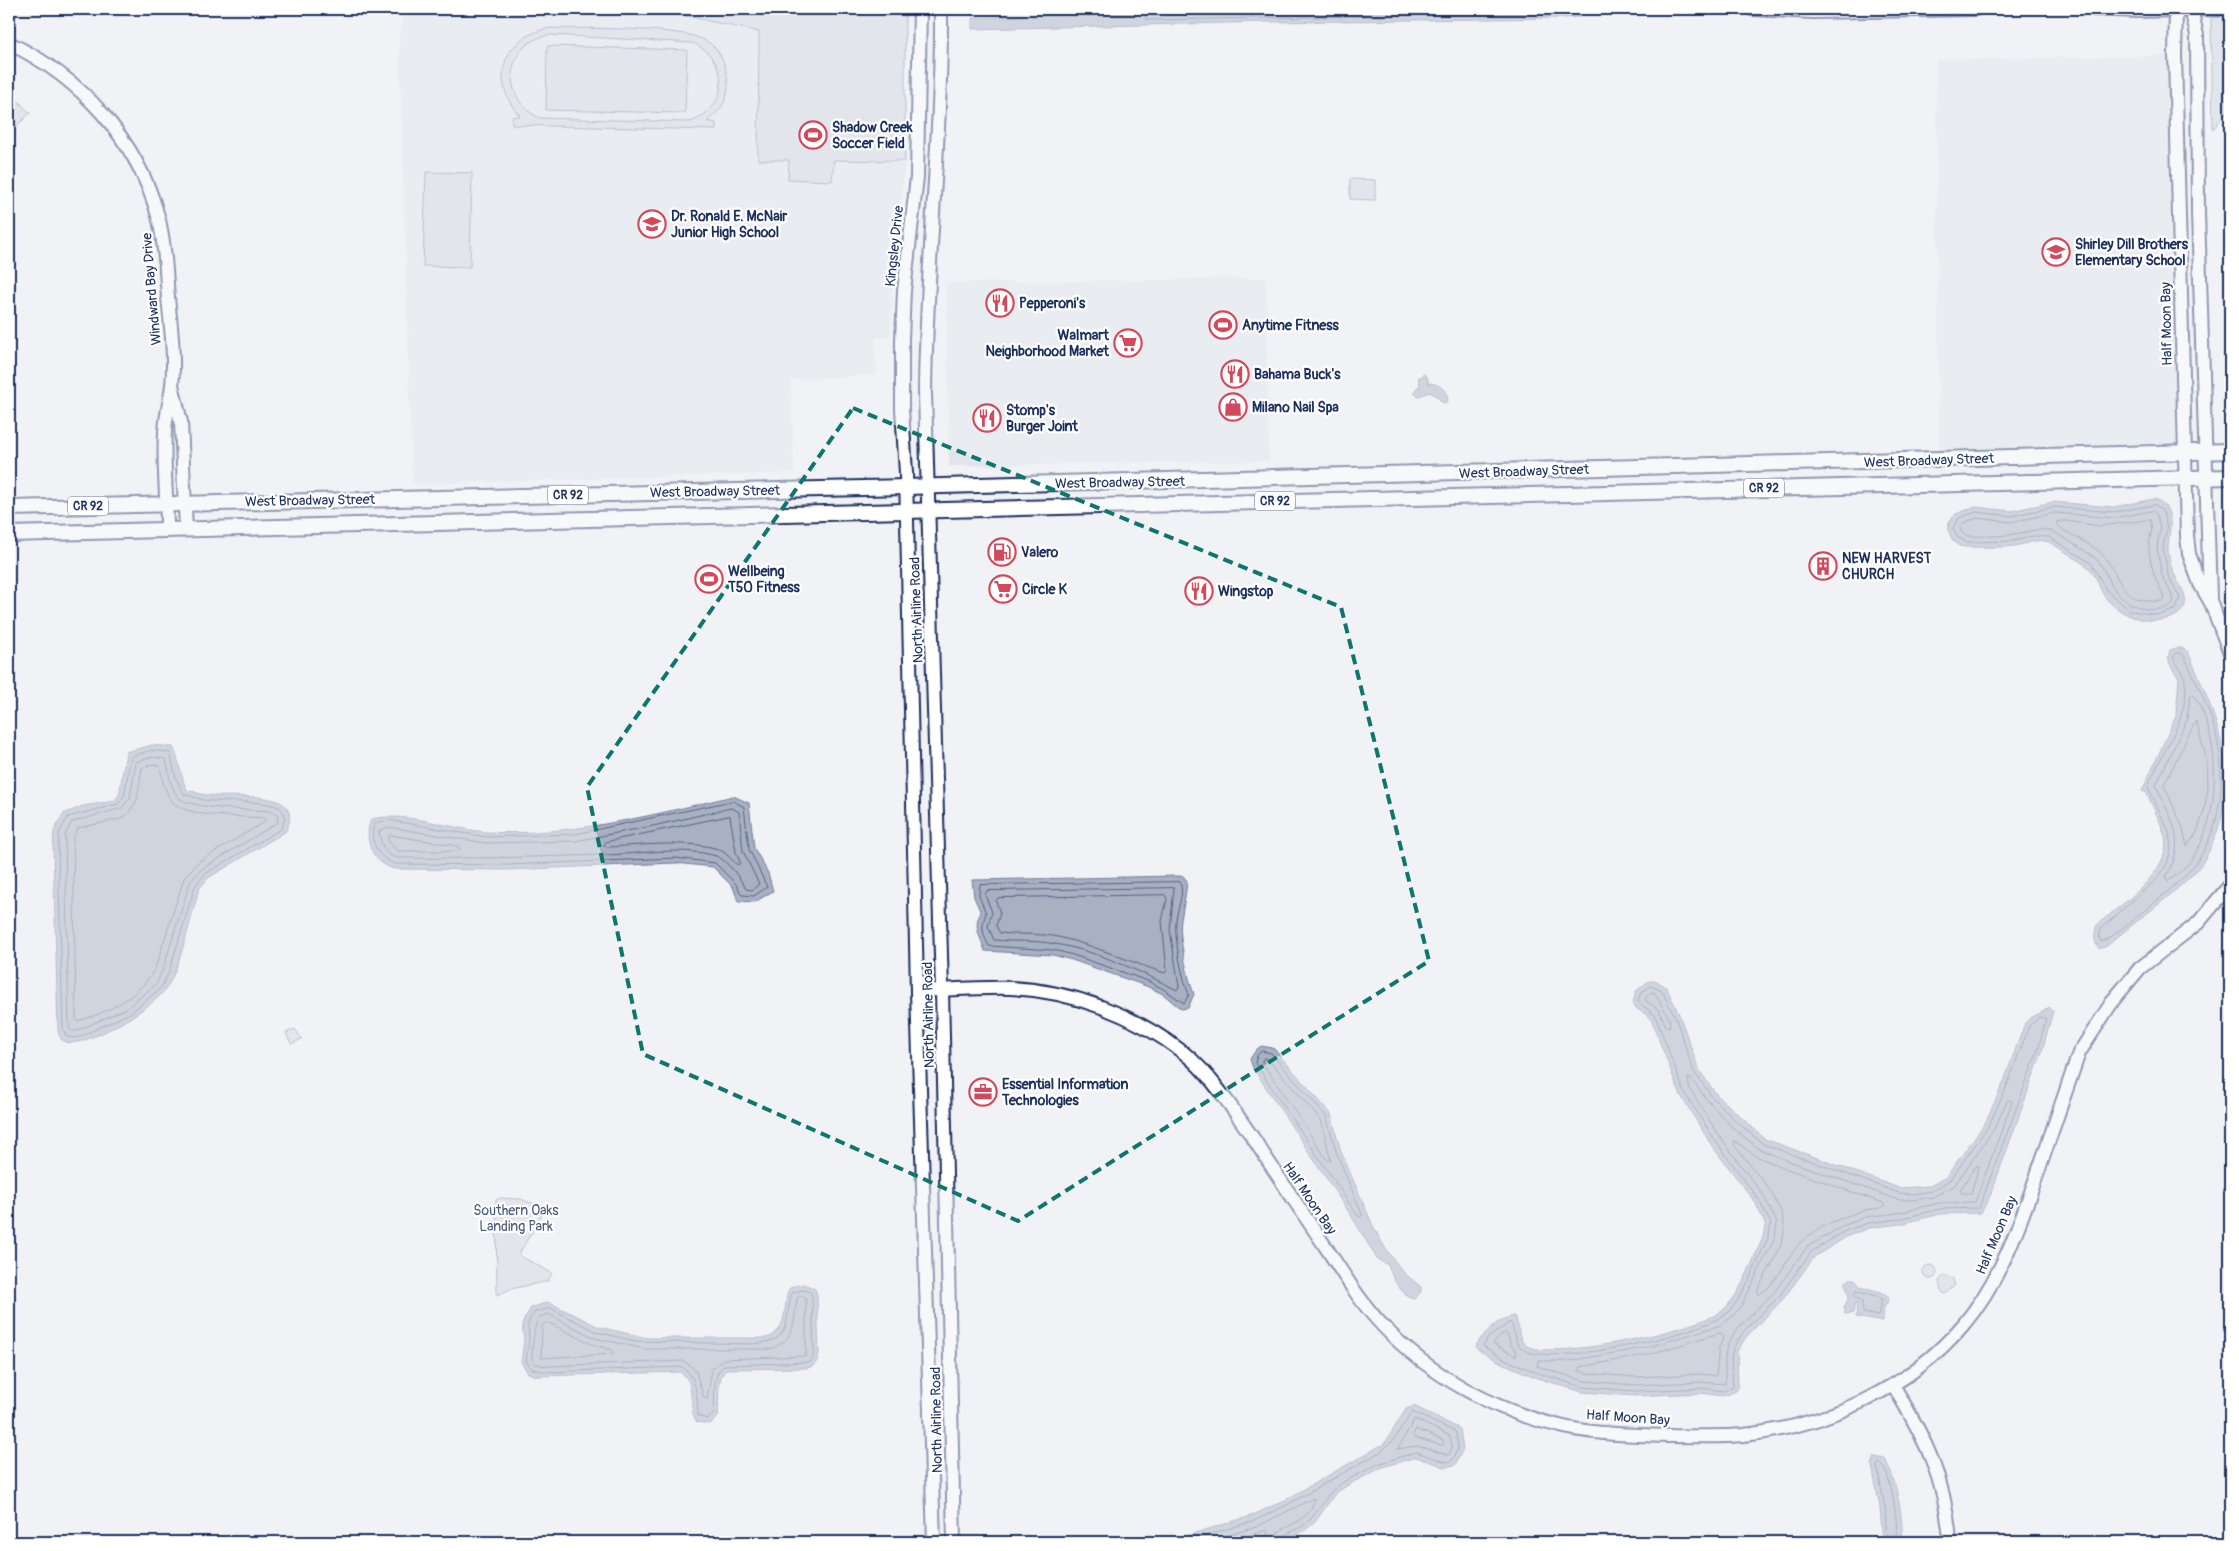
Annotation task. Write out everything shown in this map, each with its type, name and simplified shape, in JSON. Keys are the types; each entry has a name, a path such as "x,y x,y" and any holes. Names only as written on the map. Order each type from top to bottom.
{"main road":[{"name":"West Broadway Street","path":"9,508 926,487 2230,451"},
{"name":"West Broadway Street","path":"9,534 2230,477"},
{"path":"748,514 748,507 756,499 796,494 813,489"}],"street":[{"name":"Kingsley Drive","path":"906,487 902,409 903,320 904,286 917,177 920,9"},
{"path":"926,487 926,340 936,178 941,61 941,9"},
{"path":"1752,9 1813,12 1976,9"},
{"path":"2093,9 2219,9"},
{"name":"Half Moon Bay","path":"2176,9 2184,452 2189,554 2230,653"},
{"name":"Half Moon Bay","path":"2191,9 2196,35 2198,213 2211,604"},
{"name":"Windward Bay Drive","path":"9,43 38,58 78,87 120,135 142,173 158,215 164,240 170,322 172,386 165,432 167,529"},
{"path":"917,177 936,178"},
{"path":"2182,363 2203,362"},
{"name":"Windward Bay Drive","path":"172,386 181,422 186,528"},
{"name":"North Airline Road","path":"906,487 917,991 934,1542"},
{"name":"North Airline Road","path":"926,487 942,990 954,1542"},
{"path":"913,795 936,794"},
{"name":"Half Moon Bay","path":"917,991 1012,988 1067,995 1126,1016 1186,1055 1227,1100 1349,1282 1382,1325 1440,1374 1477,1395 1510,1410 1563,1427 1616,1434 1741,1435 1794,1426 1829,1416 1893,1385 1945,1345 1969,1318 1992,1284 2017,1232 2079,1053 2092,1030 2114,999 2140,968 2198,923 2230,885"},
{"path":"1893,1385 1918,1426 1934,1462 1948,1512 1950,1542"}],"highlighted area":[{"path":"853,408 1341,607 1429,961 1018,1221 643,1054 587,787"}],"shaded area":[{"name":"Dr. Ronald E. McNair Junior High School","path":"405,9 655,9 759,32 758,160 905,161 893,287 891,336 875,338 877,375 791,380 794,473 412,484 399,36"},
{"name":"Shirley Dill Brothers Elementary School","path":"2175,55 2176,443 1939,460 1936,60"},
{"path":"1266,278 1269,461 949,466 946,283"}],"green space":[{"path":"655,9 905,9 905,161 834,160 832,181 788,179 789,160 758,160 759,32"},
{"path":"2230,17 2230,108 2213,129 2211,18"},
{"path":"550,28 631,29 676,33 694,36 706,41 721,56 728,83 724,102 707,121 716,123 716,130 512,125 512,117 520,116 510,102 505,88 503,74 505,62 511,50 521,40","holes":["551,35 693,43 705,51 714,61 719,72 721,84 719,96 713,106 703,115 690,122 540,118 527,109 518,98 513,85 512,72 516,59 524,48 535,39"]},
{"path":"547,46 687,50 685,113 546,110"},
{"path":"16,99 30,113 9,134 9,107"},
{"path":"426,172 472,173 470,267 423,266"},
{"path":"1350,179 1375,180 1375,200 1350,199"},
{"path":"295,1029 302,1039 291,1044 286,1033"},
{"name":"Southern Oaks Landing Park","path":"500,1198 520,1199 546,1208 520,1252 520,1256 552,1273 548,1281 511,1289 497,1295 496,1200"},
{"path":"1927,1265 1933,1265 1937,1272 1933,1279 1927,1279 1923,1275 1923,1269"},
{"path":"1944,1275 1953,1279 1955,1285 1945,1294 1941,1291 1939,1281"}],"water":[{"path":"1158,9 1588,9 1579,17 1562,18 972,29 972,18 1127,13"},
{"path":"1424,374 1428,378 1428,383 1439,386 1444,390 1448,401 1444,403 1429,392 1419,396 1415,394 1414,391 1420,385 1418,378"},
{"path":"2154,499 2161,502 2169,513 2169,557 2173,571 2183,590 2185,600 2185,605 2178,614 2161,620 2144,620 2127,615 2107,599 2090,569 2049,542 2036,541 2003,547 1966,547 1959,546 1952,539 1948,529 1949,521 1956,514 1975,507 2011,511 2053,502 2114,507"},
{"path":"2230,506 2230,547 2225,533"},
{"path":"2182,648 2188,652 2207,696 2220,740 2225,784 2223,808 2217,832 2205,858 2195,872 2174,892 2107,946 2099,949 2095,937 2097,925 2144,885 2162,860 2166,847 2160,823 2147,793 2142,791 2176,716 2179,678 2169,661 2169,654 2170,650"},
{"path":"152,745 173,747 187,790 214,796 257,797 276,801 283,804 288,810 290,818 288,825 285,832 208,878 199,889 185,942 175,970 165,990 158,997 133,1016 102,1033 75,1042 66,1042 61,1039 58,1030 54,831 63,814 83,806 114,801 119,795 126,752"},
{"path":"733,796 749,803 754,848 768,873 773,891 755,902 738,901 733,887 713,867 675,863 507,870 394,869 386,866 375,856 371,850 368,835 371,819 385,817 414,819 487,832 518,833 580,828 611,823"},
{"path":"1184,877 1187,881 1180,927 1184,957 1194,994 1188,1008 1181,1009 1163,994 1146,986 1072,960 1053,955 985,951 978,932 977,922 981,913 974,897 972,880"},
{"path":"1649,981 1657,981 1666,987 1679,1014 1699,1070 1716,1094 1765,1139 1899,1188 1930,1186 1946,1177 1985,1123 2003,1084 2025,1023 2049,1007 2053,1011 2041,1055 1991,1194 1981,1213 1940,1214 1900,1224 1869,1228 1848,1236 1814,1257 1784,1298 1747,1336 1737,1351 1738,1387 1736,1391 1724,1396 1701,1393 1635,1396 1582,1392 1537,1378 1500,1362 1480,1351 1476,1346 1482,1336 1492,1327 1503,1319 1514,1316 1521,1340 1527,1346 1542,1350 1595,1346 1658,1334 1709,1318 1723,1310 1736,1295 1747,1274 1765,1233 1766,1226 1755,1202 1712,1146 1680,1094 1650,1017 1636,1008 1633,1003 1636,991"},
{"path":"1261,1046 1273,1048 1331,1114 1341,1152 1373,1226 1385,1248 1404,1273 1421,1287 1421,1292 1415,1298 1410,1297 1402,1290 1394,1280 1388,1265 1377,1259 1352,1217 1253,1068 1250,1059"},
{"path":"1850,1279 1855,1279 1860,1287 1887,1295 1889,1299 1884,1308 1883,1322 1856,1317 1857,1303 1855,1303 1853,1313 1845,1314 1844,1307 1849,1297 1845,1283"},
{"path":"804,1284 815,1289 817,1295 819,1354 816,1363 807,1368 727,1369 723,1373 719,1384 718,1417 710,1424 697,1422 692,1410 689,1382 680,1372 536,1376 528,1373 521,1362 524,1340 522,1324 531,1308 548,1302 599,1327 647,1338 767,1338 774,1334 782,1324 788,1291 791,1287"},
{"path":"1414,1406 1460,1429 1463,1449 1455,1465 1445,1467 1416,1457 1383,1467 1346,1486 1334,1495 1315,1522 1304,1531 1281,1542 1166,1542 1251,1516 1287,1499 1385,1443 1406,1409"},
{"path":"1875,1457 1885,1459 1893,1479 1902,1521 1903,1542 1883,1542 1880,1508 1872,1465"}],"place":[{"name":"Shadow Creek Soccer Field","path":"813,135"},
{"name":"Dr. Ronald E. McNair Junior High School","path":"652,224"},
{"name":"Shirley Dill Brothers Elementary School","path":"2056,252"},
{"name":"Pepperoni's","path":"1000,303"},
{"name":"Anytime Fitness","path":"1223,325"},
{"name":"Walmart Neighborhood Market","path":"1128,343"},
{"name":"Bahama Buck's","path":"1235,374"},
{"name":"Milano Nail Spa","path":"1233,407"},
{"name":"Stomp's Burger Joint","path":"987,418"},
{"name":"Valero","path":"1002,552"},
{"name":"NEW HARVEST CHURCH","path":"1823,566"},
{"name":"Wellbeing T50 Fitness","path":"709,579"},
{"name":"Circle K","path":"1003,589"},
{"name":"Wingstop","path":"1199,591"},
{"name":"Essential Information Technologies","path":"983,1092"}]}
